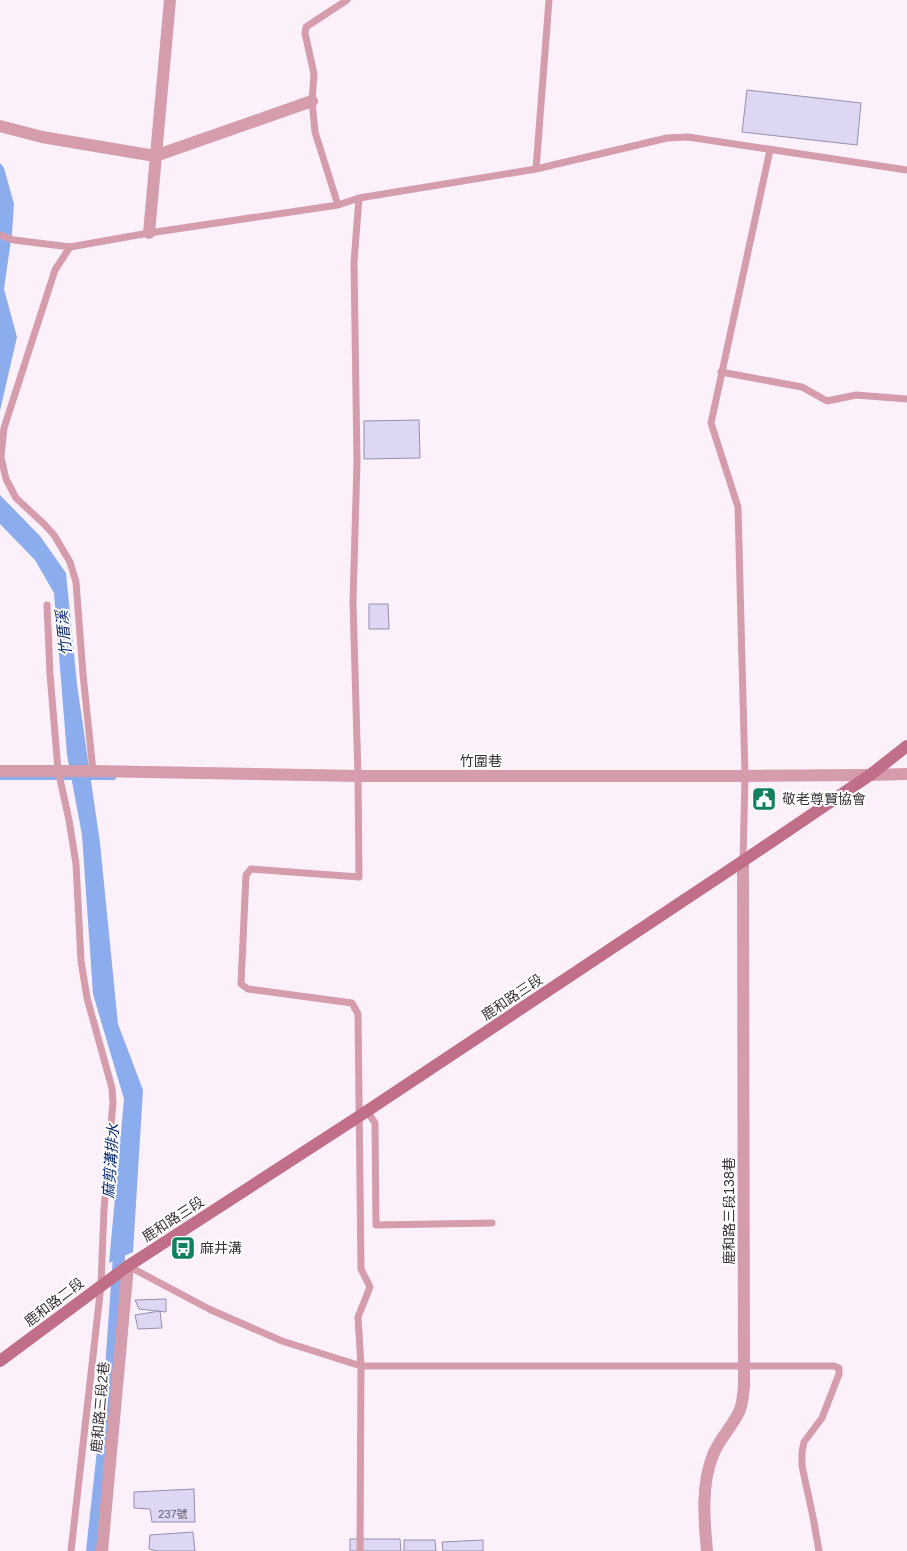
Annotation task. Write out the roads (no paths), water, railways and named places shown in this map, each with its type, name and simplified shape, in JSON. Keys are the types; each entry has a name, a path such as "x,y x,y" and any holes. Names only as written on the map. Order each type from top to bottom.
{"main road":[{"name":"鹿和路三段","path":"101,1285 363,1114 743,861 870,775 907,746"},
{"name":"鹿和路二段","path":"0,1360 101,1285"}],"street":[{"path":"149,233 170,0"},
{"path":"0,126 42,137 155,156 312,101"},
{"name":"竹圍巷","path":"0,771 58,770 358,776 907,774"},
{"name":"鹿和路三段138巷","path":"707,1551 704,1518 709,1466 713,1454 740,1411 743,1396 743,861"},
{"name":"鹿和路三段2巷","path":"102,1551 128,1266"}],"lane":[{"path":"338,205 315,132 312,101 314,74 305,33 306,27 347,0"},
{"path":"536,169 549,0"},
{"path":"0,236 14,240 70,247 149,233 338,205 359,198 536,169 667,138 688,137 907,170"},
{"path":"743,861 745,776 738,508 711,423 770,150"},
{"path":"359,198 354,262 357,462 353,602 359,877 251,868 246,875 241,984 248,988 352,1003 358,1014 363,1114 361,1269 370,1288 358,1317 361,1366 360,1551"},
{"path":"70,247 55,270 4,428 1,457 6,479 16,498 54,535 70,562 76,582 93,771"},
{"path":"721,372 802,387 827,402 856,394 907,400"},
{"path":"47,605 50,674 58,770 76,864 81,960 87,998 112,1088 113,1102 104,1209 101,1285 71,1551"},
{"path":"363,1114 375,1123 376,1225 492,1223"},
{"path":"128,1266 210,1310 282,1342 361,1366 744,1365 834,1366 839,1368 839,1374 822,1418 804,1442 802,1452 802,1466 814,1517 819,1551"}],"water":[{"path":"0,163 4,168 14,204 4,289 17,337 0,411"},
{"name":"竹厝溪","path":"0,495 40,536 66,573 77,684 100,843 118,1024 143,1090 133,1252 109,1263 124,1099 93,994 82,835 67,755 54,593 35,560 0,524"}],"waterway":[{"path":"0,778 76,778"},
{"path":"86,778 114,778"},
{"name":"麻剪溝排水","path":"92,1551 109,1396 120,1242"}],"place":[{"name":"敬老尊賢協會","path":"764,799"},
{"name":"麻井溝","path":"183,1248"}]}
